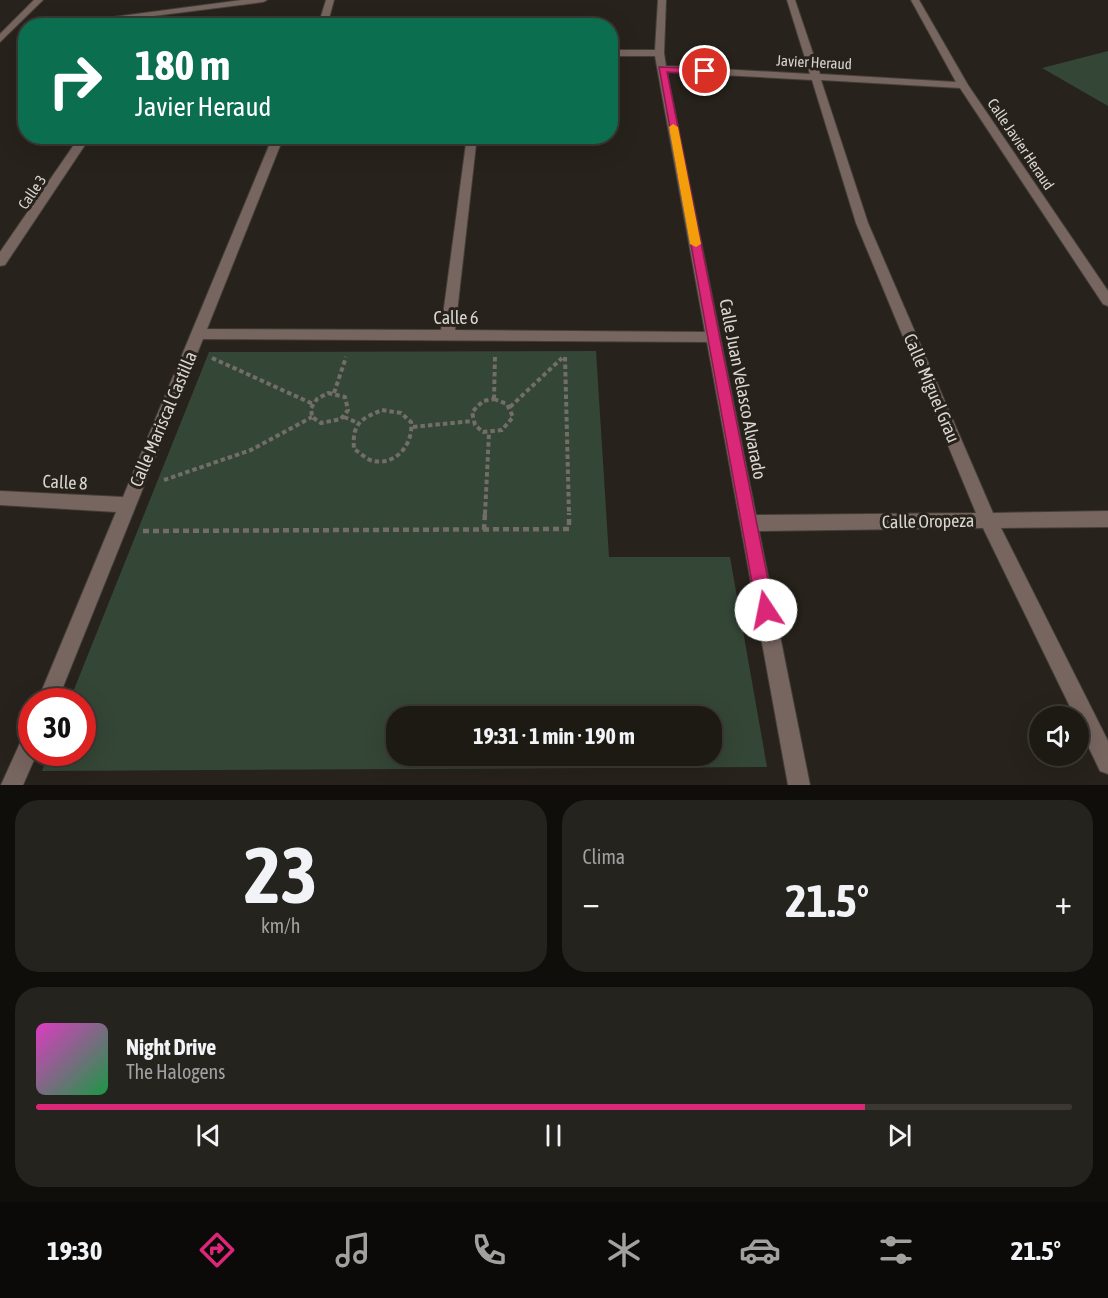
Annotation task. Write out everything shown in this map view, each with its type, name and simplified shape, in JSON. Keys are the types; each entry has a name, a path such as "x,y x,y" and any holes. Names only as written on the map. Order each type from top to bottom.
{"street":[{"path":"19,18 39,0"},
{"path":"114,18 263,0"},
{"path":"324,18 330,0"},
{"name":"Calle Juan Velasco Alvarado","path":"662,0 659,53 799,785"},
{"name":"Calle Miguel Grau","path":"791,0 813,77 861,223 988,520 1108,763"},
{"name":"Calle Javier Heraud","path":"915,0 963,85 1108,301"},
{"path":"165,18 170,11"},
{"path":"0,39 4,31 18,19"},
{"path":"618,53 659,53"},
{"name":"Javier Heraud","path":"662,69 963,85"},
{"name":"Calle 3","path":"0,262 81,144"},
{"name":"Calle Mariscal Castilla","path":"53,688 276,144"},
{"path":"447,336 471,144"},
{"name":"Calle 6","path":"199,334 713,337"},
{"name":"Calle 8","path":"0,498 128,505"},
{"name":"Calle Oropeza","path":"749,523 1108,519"},
{"path":"12,785 20,766"}],"path":[{"path":"199,334 210,357 313,404"},
{"path":"146,521 142,531 569,530 564,336"},
{"path":"335,356 357,356"},
{"path":"334,393 346,356"},
{"path":"483,356 507,356"},
{"path":"494,399 495,356"},
{"path":"554,356 565,356"},
{"path":"510,406 565,356"},
{"path":"210,357 222,357"},
{"path":"206,367 210,357"},
{"path":"334,393 348,400 348,410 344,416 328,424 312,417 311,408 322,396 334,393"},
{"path":"494,399 510,406 513,417 502,430 489,433 478,429 472,421 472,412 478,404 494,399"},
{"path":"392,410 408,418 413,428 411,441 406,449 389,459 379,461 360,456 354,449 352,433 358,423 372,413 392,410"},
{"path":"344,416 358,423"},
{"path":"165,471 161,481 251,450 312,417"},
{"path":"413,428 472,421"},
{"path":"484,530 489,433"}],"green space":[{"path":"1108,51 1108,106 1042,68"},
{"path":"596,351 609,557 730,557 767,767 42,771 44,766 96,766 96,688 75,688 209,352"}],"slow traffic":[{"path":"673,127 696,244"}],"route":[{"path":"705,71 662,69 766,610"}]}
